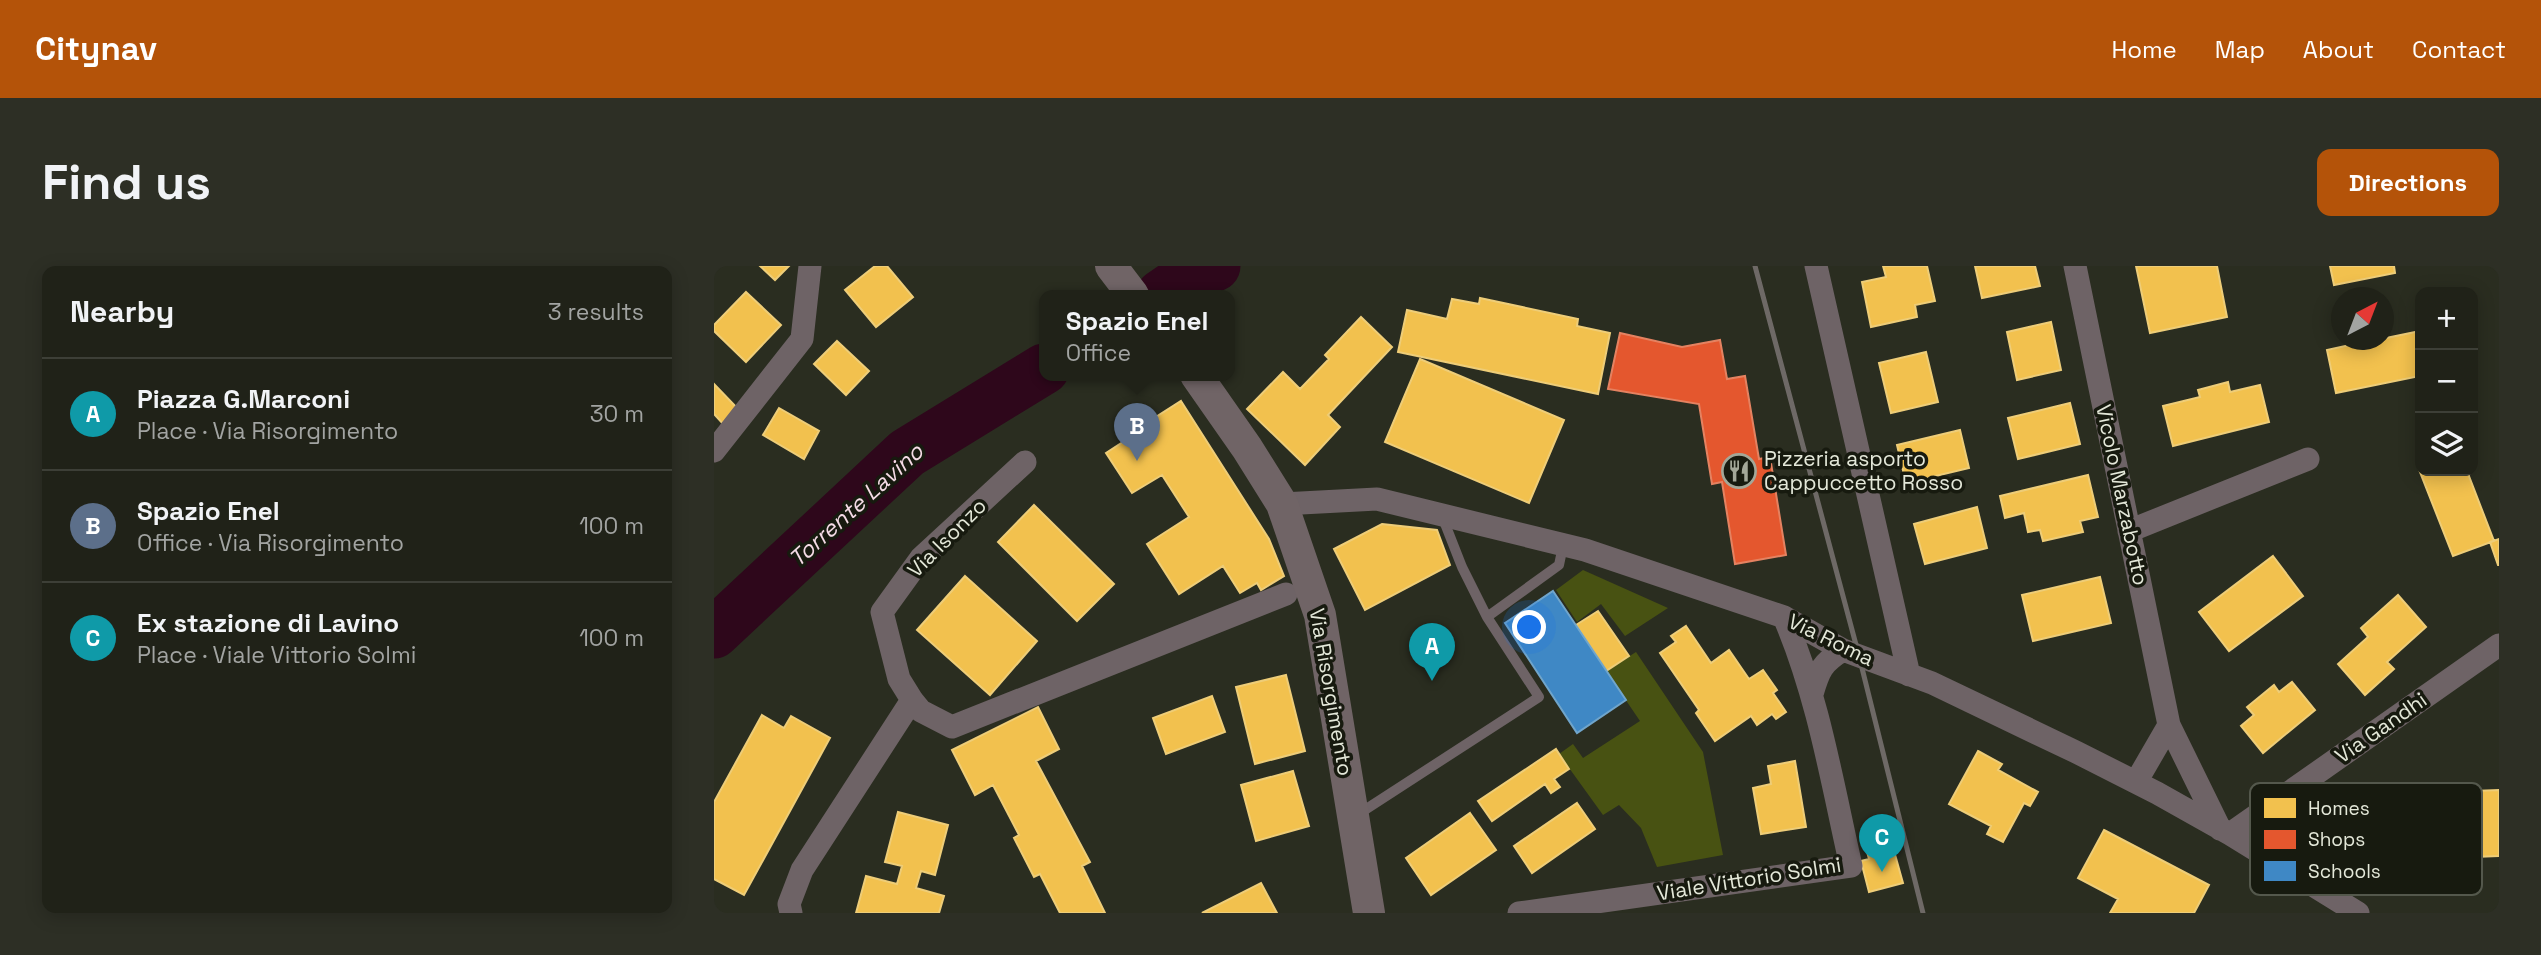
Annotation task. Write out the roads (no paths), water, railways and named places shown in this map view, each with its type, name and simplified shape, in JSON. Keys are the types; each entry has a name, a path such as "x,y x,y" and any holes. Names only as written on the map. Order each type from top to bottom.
{"main road":[{"path":"1111,266 1129,290"},
{"name":"Via Risorgimento","path":"1200,381 1247,448 1282,505 1320,615 1370,913"}],"street":[{"path":"714,451 802,339 810,266"},
{"path":"1816,266 1909,675"},
{"name":"Vicolo Marzabotto","path":"2075,266 2169,724 2225,832"},
{"path":"2129,531 2308,459"},
{"name":"Via Isonzo","path":"912,700 899,679 882,612 921,558 1025,463"},
{"name":"Via Roma","path":"1282,505 1377,499 1584,550 1784,617 1843,650 1909,675 2136,782 2225,832 2250,850"},
{"name":"Via Risorgimento","path":"912,700 921,711 952,726 1286,594"},
{"name":"Viale Vittorio Solmi","path":"1519,913 1851,866 1812,694 1784,617"},
{"name":"Via Gandhi","path":"2297,783 2499,645"},
{"path":"1812,694 1817,676 1825,662 1843,650"},
{"path":"791,913 789,904 802,870 912,700"},
{"path":"2136,782 2169,724"},
{"name":"Via Gandhi","path":"2225,832 2250,815"},
{"name":"Via Roma","path":"2312,895 2328,907 2358,913"}],"lane":[{"path":"1352,818 1539,697 1487,617 1462,567 1442,516"},
{"path":"1487,617 1559,565 1563,546"}],"waterway":[{"name":"Torrente Lavino","path":"1168,290 1186,278 1215,266"},
{"name":"Torrente Lavino","path":"714,633 907,453 1039,372"}],"railway":[{"path":"1755,266 1859,656 1923,913"}],"place":[{"name":"Spazio Enel","path":"1137,461"},
{"name":"Pizzeria asporto Cappuccetto Rosso","path":"1739,471"},
{"name":"Piazza G.Marconi","path":"1432,681"},
{"name":"Ex stazione di Lavino","path":"1882,872"}]}
